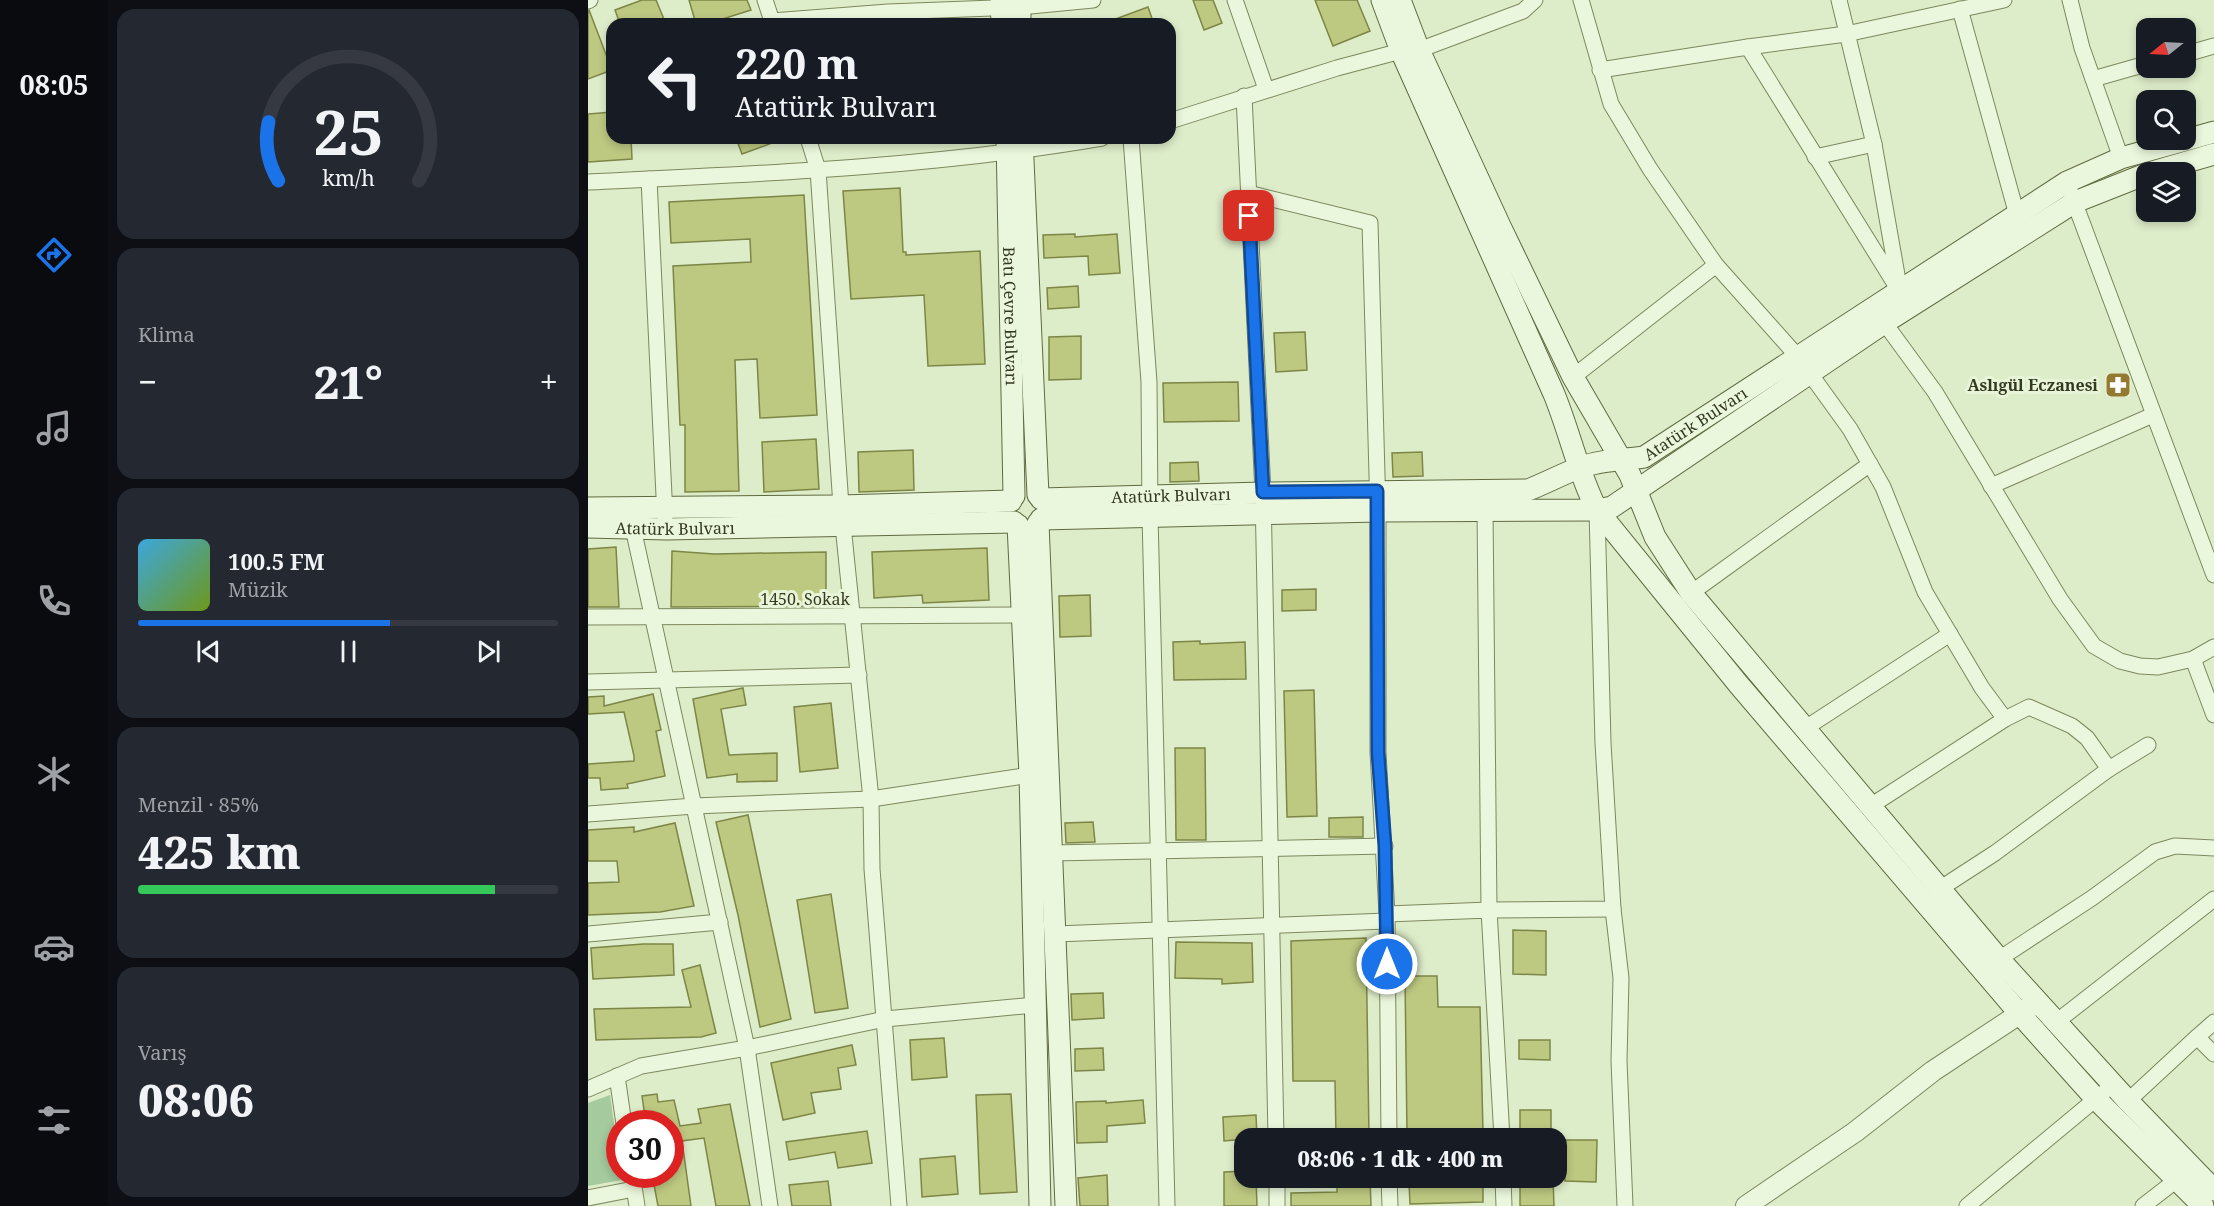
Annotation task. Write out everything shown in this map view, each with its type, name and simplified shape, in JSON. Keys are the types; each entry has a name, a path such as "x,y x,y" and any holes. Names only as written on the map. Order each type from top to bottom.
{"main road":[{"path":"1382,0 1410,50 1572,377 1619,460 1630,475 1655,537 1692,593 1938,890 1999,959 2029,1008 2096,1098 2184,1174 2214,1190"},
{"path":"1400,0 1410,50 1554,394 1572,439 1579,468 1597,510 1739,685 2029,1008 2055,1023 2128,1101 2184,1174 2203,1206"},
{"name":"Atatürk Bulvarı","path":"588,508 666,519 1032,514 1150,505 1377,501 1528,490 1579,468 1644,457 1804,365 2121,158 2214,132"},
{"name":"Batı Çevre Bulvarı","path":"1012,499 1015,145"},
{"name":"Batı Çevre Bulvarı","path":"1015,145 1032,514"},
{"path":"2186,162 2214,154"},
{"name":"Atatürk Bulvarı","path":"1879,316 1900,292 2017,215 2071,192 2136,176"},
{"name":"Atatürk Bulvarı","path":"1377,501 1485,510 1597,510 1612,507 1636,493 1804,365"},
{"name":"Atatürk Bulvarı","path":"843,516 1012,499 1023,491 1032,514"},
{"path":"1032,514 1021,615 1030,775 1040,1206"},
{"path":"1032,514 1053,853 1066,1206"},
{"name":"Atatürk Bulvarı","path":"588,527 633,528 666,519"}],"street":[{"path":"765,0 771,18"},
{"path":"807,18 912,6 1011,10 1093,0"},
{"path":"1235,0 1266,89"},
{"path":"1176,119 1266,89 1410,50 1523,11 1535,0"},
{"path":"1581,0 1611,104 1644,159 1716,265 1804,365 1850,429 1883,487 1925,592 2005,719"},
{"path":"1839,0 1874,144 1900,292"},
{"path":"1600,70 1846,34 2004,0"},
{"path":"2070,0 2093,79 2121,158"},
{"path":"1959,9 2017,215"},
{"path":"2196,51 2214,46"},
{"path":"1748,47 1900,292"},
{"path":"2093,79 2136,67"},
{"path":"1244,96 1264,503 1276,1128"},
{"path":"810,144 818,170 843,516 871,799 872,869 899,1206"},
{"path":"1131,144 1149,382 1167,1206"},
{"path":"1815,157 1874,144"},
{"path":"588,182 818,170 1015,145"},
{"path":"649,179 666,519"},
{"path":"2071,192 2152,415 2214,575"},
{"path":"1248,193 1370,223 1377,501 1378,752 1385,846 1389,1128"},
{"path":"1572,377 1716,265"},
{"path":"1879,316 1935,392 2060,599 2094,646 2120,661 2140,666 2171,665 2193,659 2214,647"},
{"path":"1991,486 2152,415"},
{"path":"1692,593 1870,464"},
{"path":"1485,510 1489,910 1501,1128"},
{"path":"1597,510 1603,743 1613,909 1621,978 1619,1061 1625,1206"},
{"path":"633,528 747,1048 770,1206"},
{"name":"1450. Sokak","path":"588,617 853,618 1021,615"},
{"path":"1804,729 1950,634"},
{"path":"2193,659 2214,715"},
{"path":"588,682 859,675"},
{"path":"1869,807 2005,719 2029,706 2072,726 2087,738 2109,769"},
{"path":"1938,890 1995,853 2109,769 2148,745"},
{"path":"588,814 694,806 871,799 1030,775"},
{"path":"1053,853 1385,846"},
{"path":"1999,959 2092,898 2155,852 2175,846 2214,848"},
{"path":"2055,1023 2214,899"},
{"path":"1056,934 1272,925 1489,910 1613,909"},
{"path":"588,934 720,922"},
{"path":"588,1089 641,1066 747,1048 885,1019 1035,1005"},
{"path":"1746,1206 1855,1132 1933,1071 2029,1008"},
{"path":"2128,1101 2214,1022"},
{"path":"2197,1037 2214,1054"},
{"path":"617,1076 622,1110"},
{"path":"1967,1206 2112,1084"},
{"path":"2143,1206 2184,1174"},
{"path":"588,1198 616,1188"},
{"path":"634,1188 637,1206"},
{"path":"1277,1188 1277,1206"},
{"path":"1389,1188 1390,1206"},
{"path":"1503,1188 1504,1206"}],"green space":[{"path":"610,1095 612,1110 606,1110 606,1183 588,1186 588,1103"}],"building":[{"path":"642,0 656,0 664,18 618,18 615,10"},
{"path":"689,0 747,0 751,10 726,18 694,18"},
{"path":"1193,0 1213,0 1222,23 1204,30"},
{"path":"1315,0 1357,0 1370,31 1333,46"},
{"path":"1148,7 1152,18 1118,18"},
{"path":"588,11 606,54 606,72 588,79"},
{"path":"606,112 606,144 631,144 632,159 588,162 588,114"},
{"path":"738,144 769,144 742,154"},
{"path":"900,188 903,252 906,252 906,255 980,251 985,364 928,366 924,295 851,299 843,191"},
{"path":"804,195 817,415 760,418 757,359 735,360 739,491 685,492 685,425 680,425 673,266 751,262 750,239 671,243 669,202"},
{"path":"1075,234 1075,237 1117,234 1120,273 1089,275 1088,256 1044,258 1043,235"},
{"path":"1078,286 1079,307 1048,309 1047,288"},
{"path":"1305,332 1307,370 1276,372 1274,333"},
{"path":"1081,336 1081,379 1049,380 1049,337"},
{"path":"1238,382 1239,421 1164,422 1163,383"},
{"path":"816,439 819,489 764,492 762,442"},
{"path":"913,450 914,490 859,492 858,452"},
{"path":"1422,452 1423,476 1393,477 1392,453"},
{"path":"1198,462 1199,481 1170,482 1170,463"},
{"path":"616,547 619,607 588,607 588,549"},
{"path":"987,548 989,600 923,603 922,595 874,598 872,552"},
{"path":"672,551 714,554 826,552 826,606 671,607"},
{"path":"1316,589 1316,610 1282,611 1282,590"},
{"path":"1090,595 1091,636 1060,637 1059,596"},
{"path":"1200,641 1200,644 1245,642 1246,679 1174,680 1173,642"},
{"path":"743,688 746,705 721,709 729,755 777,753 777,781 737,782 737,774 707,778 693,699"},
{"path":"1314,690 1317,816 1287,817 1284,691"},
{"path":"653,694 661,730 656,731 665,776 627,784 628,788 601,790 600,778 588,778 588,764 634,761 634,756 624,712 588,714 588,697 604,696 604,706"},
{"path":"831,703 838,768 800,772 794,707"},
{"path":"1175,748 1205,748 1206,840 1176,840"},
{"path":"748,815 791,1019 760,1027 738,915 716,822"},
{"path":"1363,817 1363,837 1329,837 1329,818"},
{"path":"1093,822 1095,842 1066,843 1065,823"},
{"path":"675,823 694,906 660,912 588,915 588,883 619,882 617,861 588,861 588,830 634,827 634,832"},
{"path":"831,894 848,1008 815,1013 797,900"},
{"path":"1513,930 1546,931 1546,975 1513,974"},
{"path":"1366,938 1369,1128 1336,1128 1335,1081 1293,1081 1291,941"},
{"path":"1176,942 1252,943 1253,982 1222,984 1222,979 1175,978"},
{"path":"673,944 674,975 593,979 591,948"},
{"path":"700,965 716,1033 701,1037 596,1040 594,1009 691,1007 682,970"},
{"path":"1405,976 1437,976 1438,1007 1480,1007 1483,1128 1407,1128"},
{"path":"1103,993 1104,1018 1072,1020 1071,994"},
{"path":"944,1038 947,1077 912,1080 910,1040"},
{"path":"1519,1040 1550,1040 1550,1060 1519,1059"},
{"path":"852,1045 856,1065 838,1068 841,1089 811,1093 815,1113 783,1120 771,1063"},
{"path":"1103,1048 1104,1070 1075,1071 1075,1049"},
{"path":"657,1094 658,1102 674,1100 676,1110 644,1110 642,1096"},
{"path":"1011,1094 1017,1192 980,1194 976,1095"},
{"path":"1143,1100 1145,1123 1107,1126 1107,1142 1077,1143 1076,1102 1106,1101 1106,1103"},
{"path":"730,1104 750,1206 716,1206 704,1138 684,1141 684,1125 701,1123 698,1109"},
{"path":"1520,1110 1551,1110 1551,1128 1520,1128"},
{"path":"1256,1115 1257,1128 1234,1128 1234,1140 1224,1141 1223,1117"},
{"path":"867,1131 872,1163 838,1168 835,1152 789,1160 786,1142"},
{"path":"1567,1140 1597,1140 1596,1182 1567,1181"},
{"path":"684,1155 691,1206 658,1206 655,1188 684,1188"},
{"path":"955,1156 958,1194 922,1197 920,1159"},
{"path":"1224,1172 1234,1172 1234,1188 1256,1188 1257,1206 1224,1206"},
{"path":"1107,1175 1108,1206 1080,1206 1078,1178"},
{"path":"828,1181 831,1206 792,1206 789,1185"},
{"path":"1337,1188 1370,1188 1371,1206 1291,1206 1291,1193 1337,1192"},
{"path":"1409,1188 1483,1188 1483,1202 1410,1204"},
{"path":"1520,1188 1553,1188 1554,1206 1520,1206"}],"place":[{"name":"Aslıgül Eczanesi","path":"2118,385"}],"route":[{"path":"1249,216 1263,492 1377,491 1378,752 1385,846 1387,964"}]}
